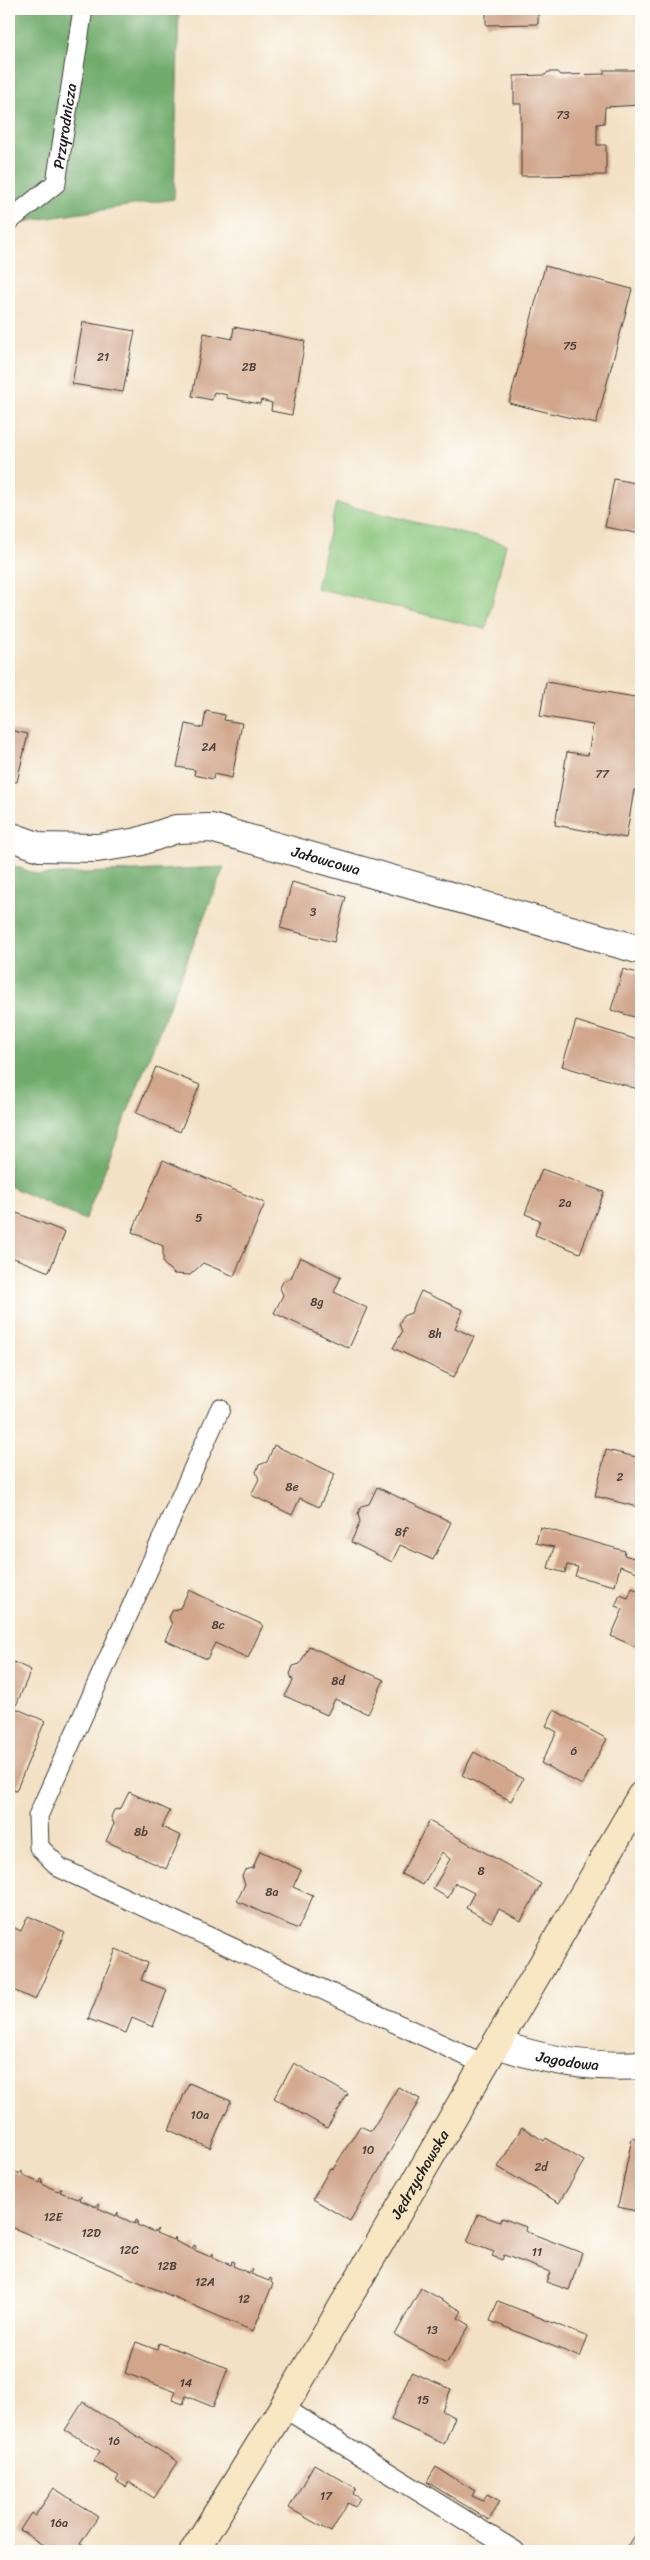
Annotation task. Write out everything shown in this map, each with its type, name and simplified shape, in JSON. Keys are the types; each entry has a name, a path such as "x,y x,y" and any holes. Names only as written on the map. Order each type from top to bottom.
{"main road":[{"name":"Jędrzychowska","path":"194,2551 284,2408 641,1796"}],"street":[{"name":"Jałowcowa","path":"9,836 40,847 97,848 138,842 176,828 211,828 641,950"},
{"name":"Jagodowa","path":"492,2054 533,2057 568,2064 641,2065"}],"lane":[{"name":"Przyrodnicza","path":"9,221 56,183 83,9"},
{"path":"220,1409 38,1816 39,1848 60,1868 492,2054"},
{"path":"284,2408 514,2551"}],"green space":[{"path":"9,9 179,9 174,199 9,224"},
{"path":"336,503 506,544 486,629 316,588"},
{"path":"9,864 39,875 224,867 85,1220 9,1186"}],"building":[{"path":"486,9 538,9 538,24 486,25"},
{"path":"604,70 641,70 641,105 605,107 604,123 597,124 597,145 606,145 606,175 521,176 521,104 514,104 514,76 545,75 548,72 557,72 560,75 604,74"},
{"path":"545,266 632,289 596,424 509,403"},
{"path":"83,322 135,331 123,392 72,384"},
{"path":"234,327 305,341 292,415 271,411 272,403 261,400 260,404 227,398 227,395 214,392 212,400 192,396 204,333 232,339"},
{"path":"614,479 641,484 641,534 605,527"},
{"path":"546,682 641,698 639,757 641,758 641,791 634,790 626,838 555,825 567,752 588,755 593,725 540,716"},
{"path":"206,711 225,715 224,720 242,723 232,778 214,774 213,779 194,775 195,770 177,767 186,724 203,728"},
{"path":"9,730 28,734 17,782 9,781"},
{"path":"292,882 346,897 334,942 280,928"},
{"path":"623,969 641,974 641,1019 611,1010"},
{"path":"576,1021 641,1041 641,1090 562,1066"},
{"path":"156,1067 200,1085 180,1132 136,1113"},
{"path":"163,1160 265,1203 234,1276 203,1263 190,1275 174,1274 163,1263 163,1246 132,1232"},
{"path":"542,1169 604,1192 580,1253 535,1235 540,1220 525,1214"},
{"path":"9,1210 65,1232 49,1272 9,1256"},
{"path":"300,1257 341,1277 334,1292 367,1308 349,1348 274,1313 283,1295 280,1288 283,1281 291,1278"},
{"path":"421,1291 463,1310 455,1328 474,1337 454,1377 393,1348 402,1332 399,1324 403,1316 411,1313"},
{"path":"274,1445 335,1474 319,1507 300,1498 292,1515 251,1495 259,1479 256,1472 259,1465 267,1462"},
{"path":"606,1450 641,1458 641,1508 595,1496"},
{"path":"377,1487 451,1522 433,1560 400,1545 392,1562 351,1542 360,1522 358,1514 361,1506 369,1504"},
{"path":"540,1527 625,1551 624,1555 641,1560 640,1573 620,1566 615,1586 575,1576 578,1567 567,1565 565,1573 548,1568 554,1547 536,1543"},
{"path":"632,1588 641,1592 641,1649 611,1636 623,1609 615,1606 620,1595 628,1598"},
{"path":"189,1590 263,1625 248,1658 215,1643 207,1659 165,1640 172,1625 169,1617 173,1610 180,1608"},
{"path":"309,1646 384,1680 368,1714 335,1699 327,1715 285,1696 293,1681 290,1674 293,1666 300,1664"},
{"path":"9,1660 31,1670 15,1708 45,1721 16,1791 12,1790 9,1796"},
{"path":"554,1710 607,1739 582,1785 541,1763 557,1732 546,1726"},
{"path":"474,1752 523,1779 511,1801 462,1775"},
{"path":"129,1792 170,1811 162,1827 181,1836 166,1869 106,1841 114,1824 111,1817 114,1810 121,1808"},
{"path":"429,1821 541,1884 521,1921 499,1909 491,1922 466,1908 474,1893 455,1883 448,1898 433,1889 450,1859 442,1852 423,1885 401,1874"},
{"path":"260,1851 301,1870 293,1887 313,1896 298,1929 237,1901 245,1884 242,1876 245,1870 253,1868"},
{"path":"28,1916 65,1932 35,2000 9,1988 11,1969 9,1925 21,1931"},
{"path":"116,1949 148,1963 141,1980 167,1990 153,2027 132,2018 126,2033 88,2019"},
{"path":"294,2063 348,2094 327,2128 274,2098"},
{"path":"189,2083 231,2101 210,2148 169,2130"},
{"path":"398,2087 420,2099 350,2221 313,2199 330,2168 333,2169 360,2126 371,2131"},
{"path":"522,2127 544,2141 546,2138 584,2161 559,2203 498,2167"},
{"path":"632,2138 641,2140 641,2212 618,2207"},
{"path":"9,2170 20,2174 22,2171 22,2175 40,2183 41,2179 43,2180 42,2184 58,2191 62,2188 60,2192 78,2199 81,2196 80,2200 96,2207 98,2203 100,2204 98,2208 116,2216 118,2212 118,2216 135,2224 136,2220 138,2221 137,2225 154,2232 158,2229 156,2233 173,2240 174,2237 176,2238 175,2241 192,2249 194,2245 196,2246 194,2250 211,2257 213,2253 213,2257 231,2265 232,2261 234,2262 233,2266 249,2273 251,2269 253,2270 251,2274 269,2281 270,2278 272,2279 271,2282 273,2284 253,2331 9,2226"},
{"path":"478,2214 500,2222 502,2218 526,2227 525,2231 582,2253 569,2290 546,2282 550,2272 504,2255 502,2260 492,2256 494,2252 467,2242"},
{"path":"421,2288 462,2311 458,2318 470,2325 446,2364 395,2335"},
{"path":"498,2301 588,2337 580,2357 490,2321"},
{"path":"136,2342 157,2350 159,2343 228,2368 213,2407 186,2396 183,2404 172,2400 176,2392 125,2373"},
{"path":"411,2372 451,2389 442,2411 455,2417 444,2444 391,2420"},
{"path":"83,2402 178,2462 154,2498 129,2482 126,2487 116,2481 119,2476 94,2461 100,2451 65,2430"},
{"path":"314,2464 356,2488 353,2494 360,2498 355,2507 348,2503 331,2532 289,2508"},
{"path":"436,2467 475,2491 472,2496 483,2501 487,2494 500,2501 489,2520 427,2482"},
{"path":"54,2488 98,2517 80,2544 91,2551 52,2551 20,2530 31,2513 35,2516"},
{"path":"638,2531 641,2533 641,2551 625,2551"}]}
